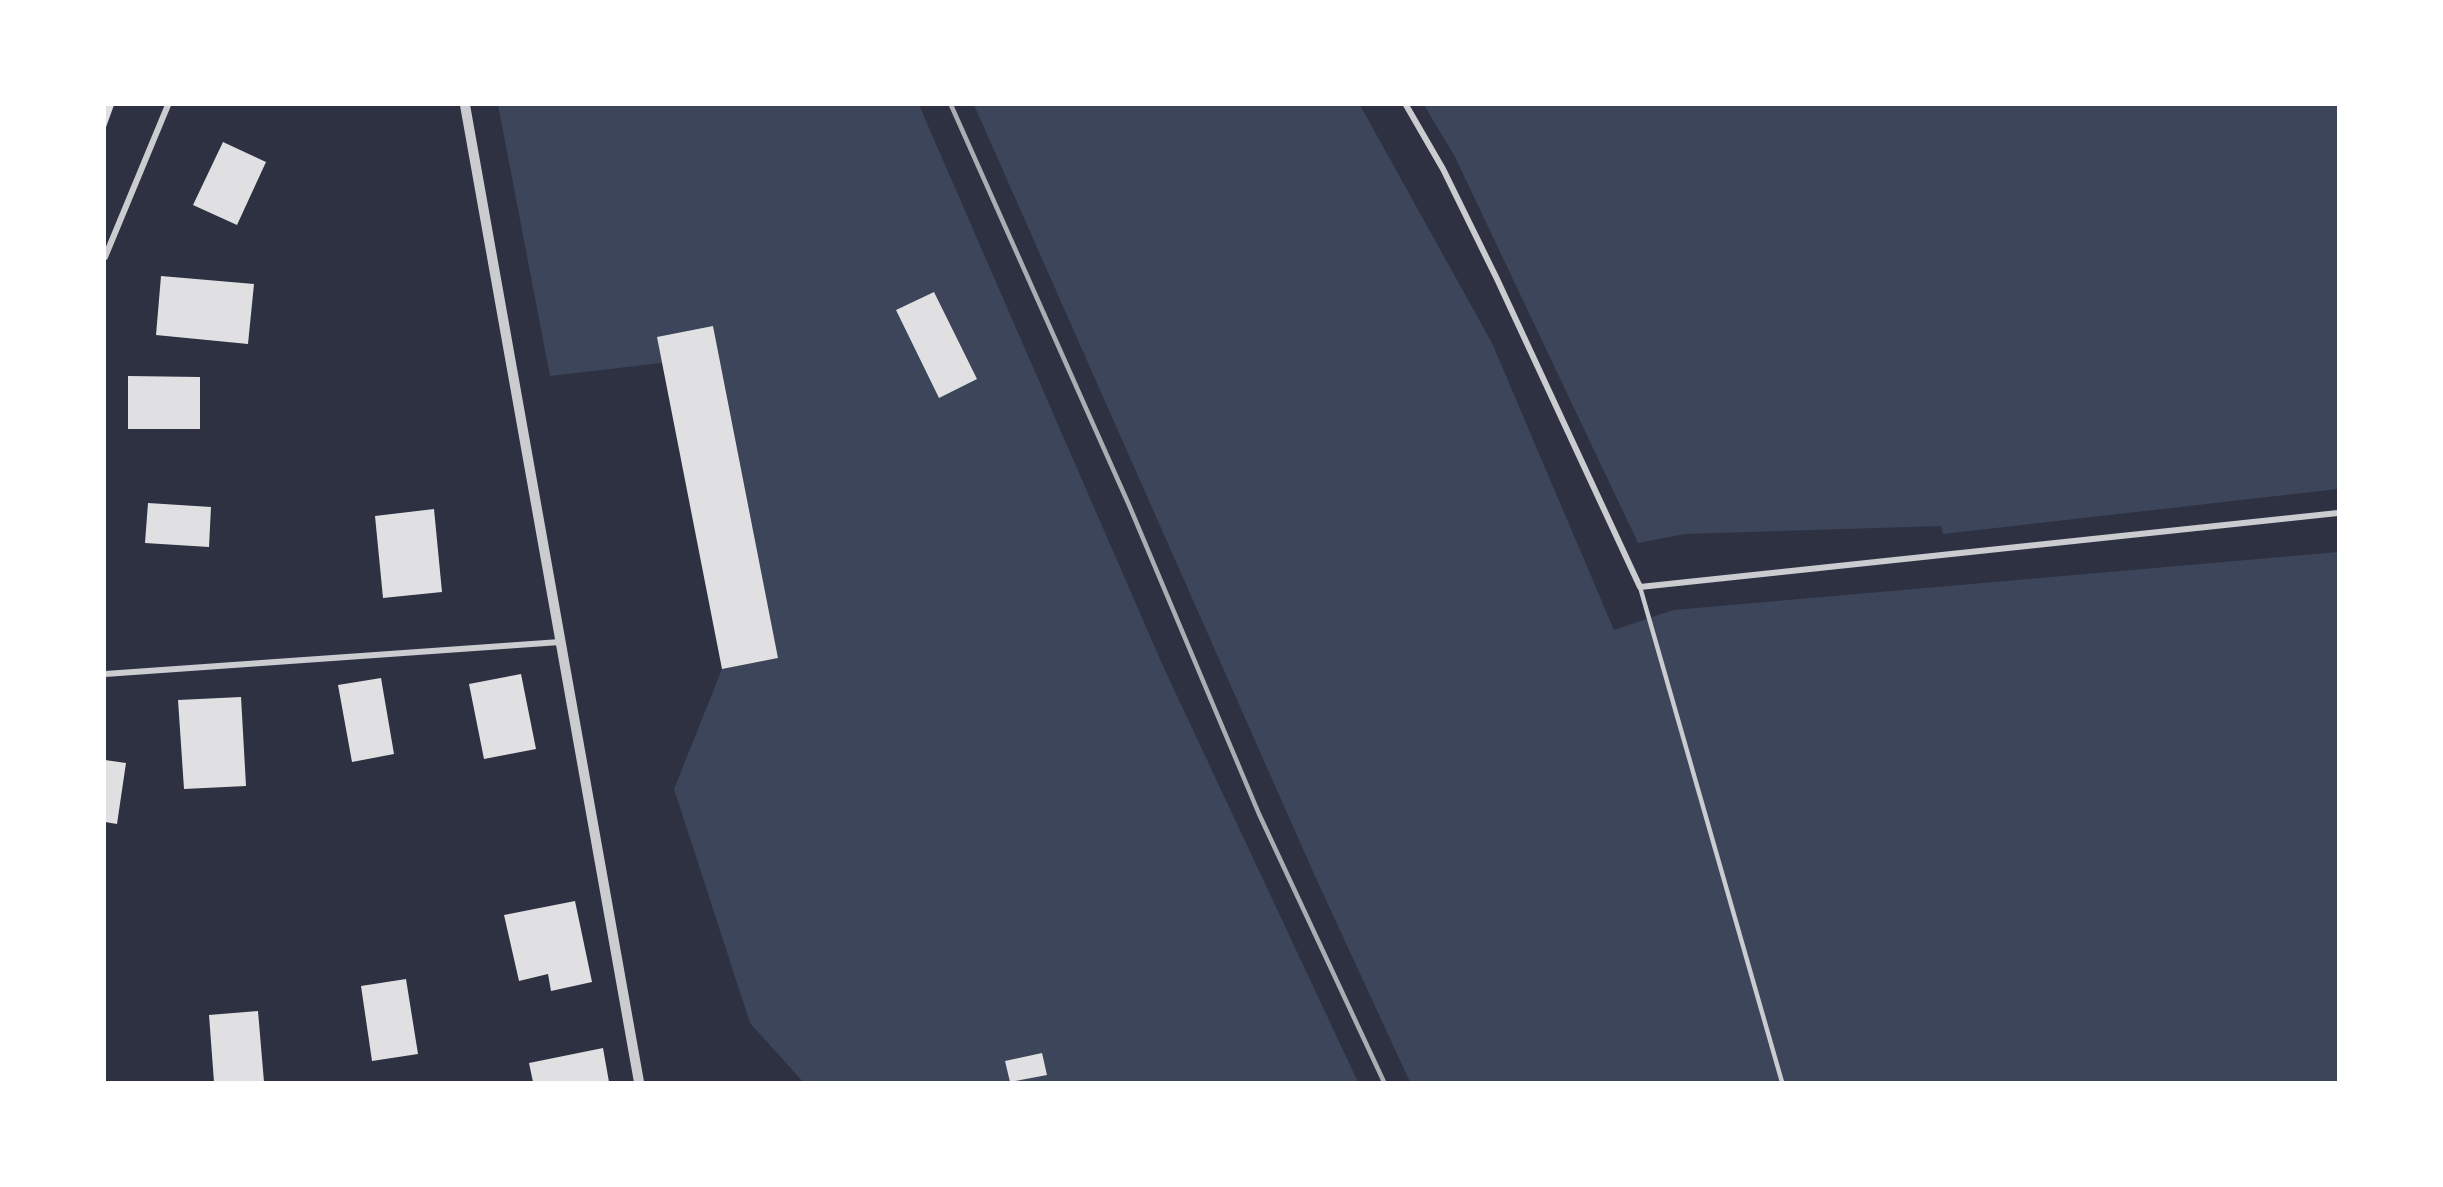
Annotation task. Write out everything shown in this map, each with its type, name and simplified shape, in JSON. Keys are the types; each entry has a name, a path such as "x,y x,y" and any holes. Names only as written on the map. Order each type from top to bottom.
{"street":[{"path":"105,257 168,105"},
{"path":"465,105 639,1082"},
{"path":"1406,105 1443,169 1640,587 2338,513"},
{"path":"105,674 560,642"}],"lane":[{"path":"1640,587 1782,1082"}],"shaded area":[{"path":"498,105 919,105 1163,666 1358,1082 803,1082 750,1023 674,789 722,669 778,658 713,326 662,363 550,376"},
{"path":"974,105 1360,105 1492,343 1614,630 1673,610 2338,552 2338,1082 1410,1082 1314,874"},
{"path":"1424,105 2338,105 2338,489 1943,534 1941,526 1685,534 1638,543 1455,157"}],"building":[{"path":"105,105 114,105 105,130"},
{"path":"223,142 266,162 237,225 193,205"},
{"path":"161,276 254,284 248,344 156,335"},
{"path":"934,292 977,379 939,398 896,310"},
{"path":"713,326 778,658 722,669 657,337"},
{"path":"128,376 200,377 200,429 128,429"},
{"path":"148,503 211,507 209,547 145,543"},
{"path":"434,509 442,592 383,598 375,516"},
{"path":"521,674 536,749 484,759 469,684"},
{"path":"381,678 394,754 352,762 338,685"},
{"path":"241,697 246,786 184,789 178,700"},
{"path":"105,760 126,763 117,824 105,822"},
{"path":"575,901 592,982 551,991 548,974 519,981 504,915"},
{"path":"406,979 418,1054 372,1061 361,986"},
{"path":"258,1011 264,1082 214,1082 209,1015"},
{"path":"603,1048 609,1082 533,1082 529,1063"},
{"path":"1042,1053 1047,1075 1010,1082 1005,1061"}],"railway":[{"path":"951,105 1129,505 1259,814 1384,1082"}]}
